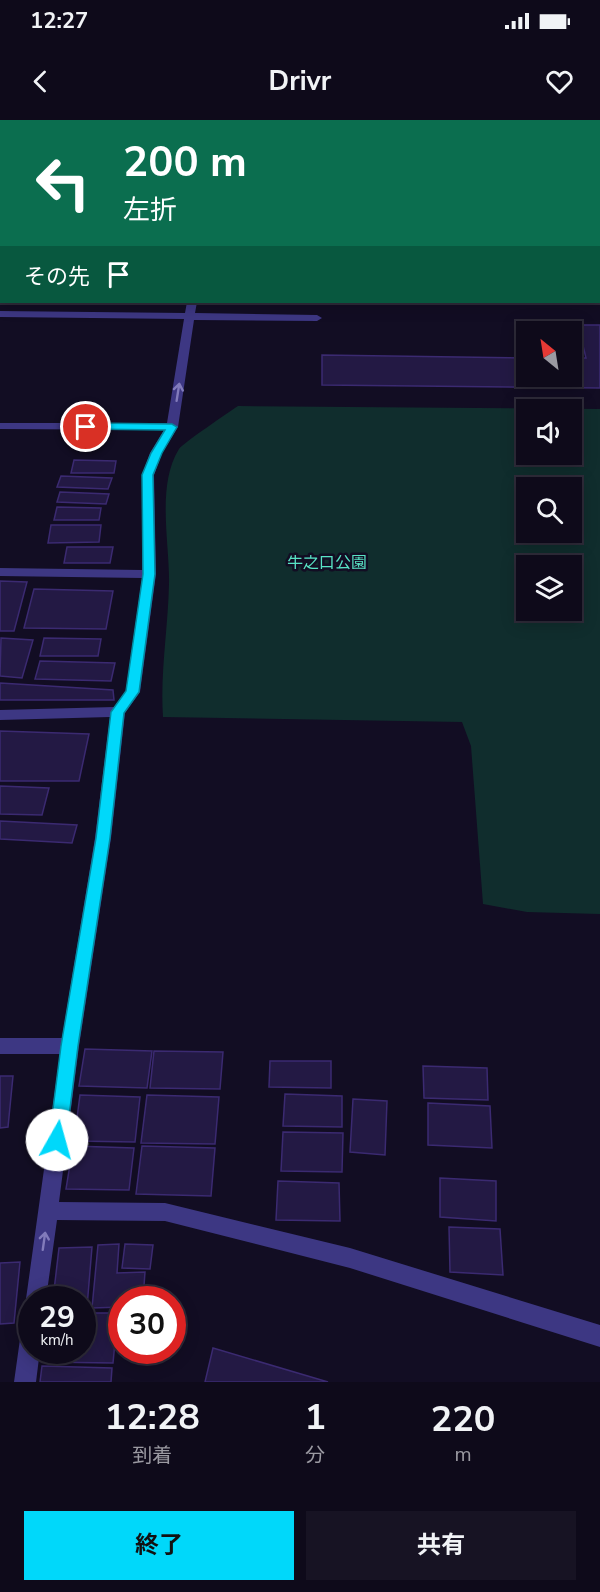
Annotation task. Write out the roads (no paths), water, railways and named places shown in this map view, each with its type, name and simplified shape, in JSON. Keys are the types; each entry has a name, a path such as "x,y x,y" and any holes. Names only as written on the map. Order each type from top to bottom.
{"street":[{"path":"0,314 191,309 317,318"},
{"path":"38,1286 70,1046 103,838 118,712 133,692 149,574 148,475 156,453 172,427 191,309"},
{"path":"0,426 172,427"},
{"path":"0,572 149,574"},
{"path":"0,715 118,712"},
{"path":"0,1046 70,1046"},
{"path":"48,1211 165,1212 350,1258 600,1336"},
{"path":"25,1382 28,1364"}],"park label":[{"name":"牛之口公園","path":"327,563"}]}
